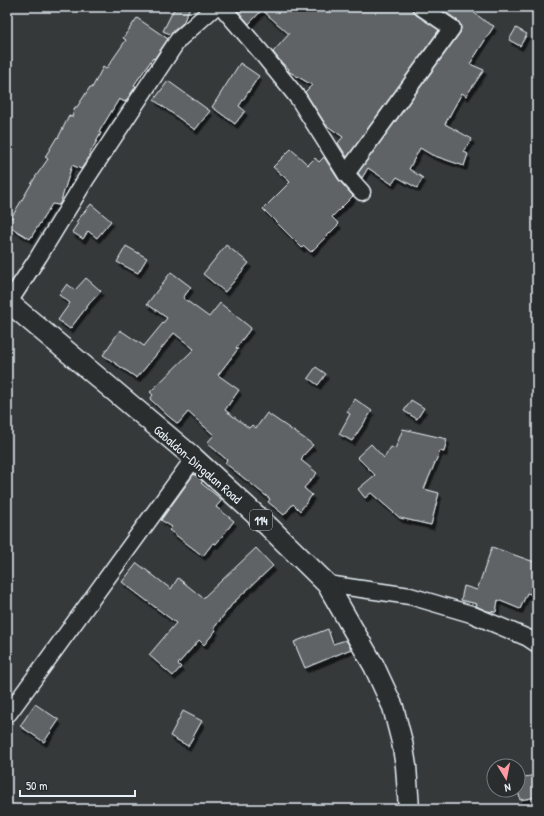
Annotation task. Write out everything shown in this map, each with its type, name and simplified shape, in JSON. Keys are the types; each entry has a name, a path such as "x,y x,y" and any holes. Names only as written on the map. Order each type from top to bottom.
{"main road":[{"name":"Gabaldon-Dingalan Road","path":"8,302 194,458 269,527 327,584 374,666 393,707 402,742 406,766 409,809"}],"street":[{"path":"8,302 178,40 215,7"},
{"path":"222,7 298,98 346,174 362,192"},
{"path":"346,174 452,28 421,7"},
{"path":"7,712 8,713 194,458"},
{"path":"327,584 410,596 471,614 528,638 537,644"}],"building":[{"path":"175,7 190,7 183,23 170,34 163,31"},
{"path":"240,7 412,7 416,15 439,30 347,157 338,143 343,137 326,125 305,92 312,85 288,71 289,69 273,52 289,34 262,10 249,24 237,10"},
{"path":"438,7 467,7 486,22 494,26 470,64 484,70 466,96 462,93 445,124 472,139 464,152 468,154 464,166 432,155 420,148 409,169 423,178 417,188 397,177 392,184 368,168 362,178 358,173 460,33 461,28 457,20"},
{"path":"137,18 168,39 134,85 136,86 125,102 119,99 99,132 101,133 89,155 90,156 81,169 72,165 59,205 52,204 30,239 7,225 36,176 48,159 45,157 57,137 58,138 69,116 72,117 75,107 77,107 90,87 92,88 103,67 106,69 126,40 123,38"},
{"path":"516,28 527,34 520,46 509,40"},
{"path":"240,63 259,76 239,106 245,111 235,124 212,107"},
{"path":"168,81 210,111 195,130 154,100"},
{"path":"291,149 308,165 315,158 319,162 324,157 338,179 353,196 332,217 339,224 311,252 304,246 302,248 263,209 290,182 273,167"},
{"path":"91,204 111,221 97,238 88,231 83,239 72,232 78,223 76,222"},
{"path":"226,245 249,263 225,292 203,274"},
{"path":"126,246 147,258 138,273 117,262"},
{"path":"171,272 191,287 183,298 209,317 220,303 251,328 236,348 238,349 218,375 239,390 225,410 249,428 252,425 256,428 267,413 313,445 301,460 317,473 304,488 312,495 300,511 293,504 284,515 268,502 270,499 225,463 227,460 207,443 214,435 188,412 178,424 150,399 153,395 150,392 194,349 174,333 137,378 103,355 120,330 144,346 167,318 147,304"},
{"path":"86,278 101,291 70,329 58,320 70,303 59,295 67,284 75,290"},
{"path":"316,367 326,374 318,385 308,378"},
{"path":"355,399 372,411 352,441 339,434 350,414 347,412"},
{"path":"411,400 424,408 417,419 404,411"},
{"path":"403,429 447,439 444,452 440,451 424,489 439,493 431,525 400,518 371,493 365,498 358,489 375,475 357,457 371,444 384,458 391,447 395,449"},
{"path":"194,474 203,481 201,483 222,500 216,507 234,521 216,544 213,543 203,556 169,530 172,527 161,520"},
{"path":"492,547 537,563 537,596 527,593 520,609 498,600 496,612 487,611 476,606 477,604 461,600 464,586 477,590"},
{"path":"256,548 273,566 234,602 214,628 216,630 204,645 199,640 178,664 181,667 173,676 149,655 176,623 122,582 137,563 171,589 178,578 203,598"},
{"path":"328,629 333,644 346,640 351,649 305,668 294,642"},
{"path":"35,704 59,720 44,742 20,726"},
{"path":"183,711 202,721 188,746 170,736"},
{"path":"537,775 537,797 520,800 520,798 526,798 526,777"}]}
